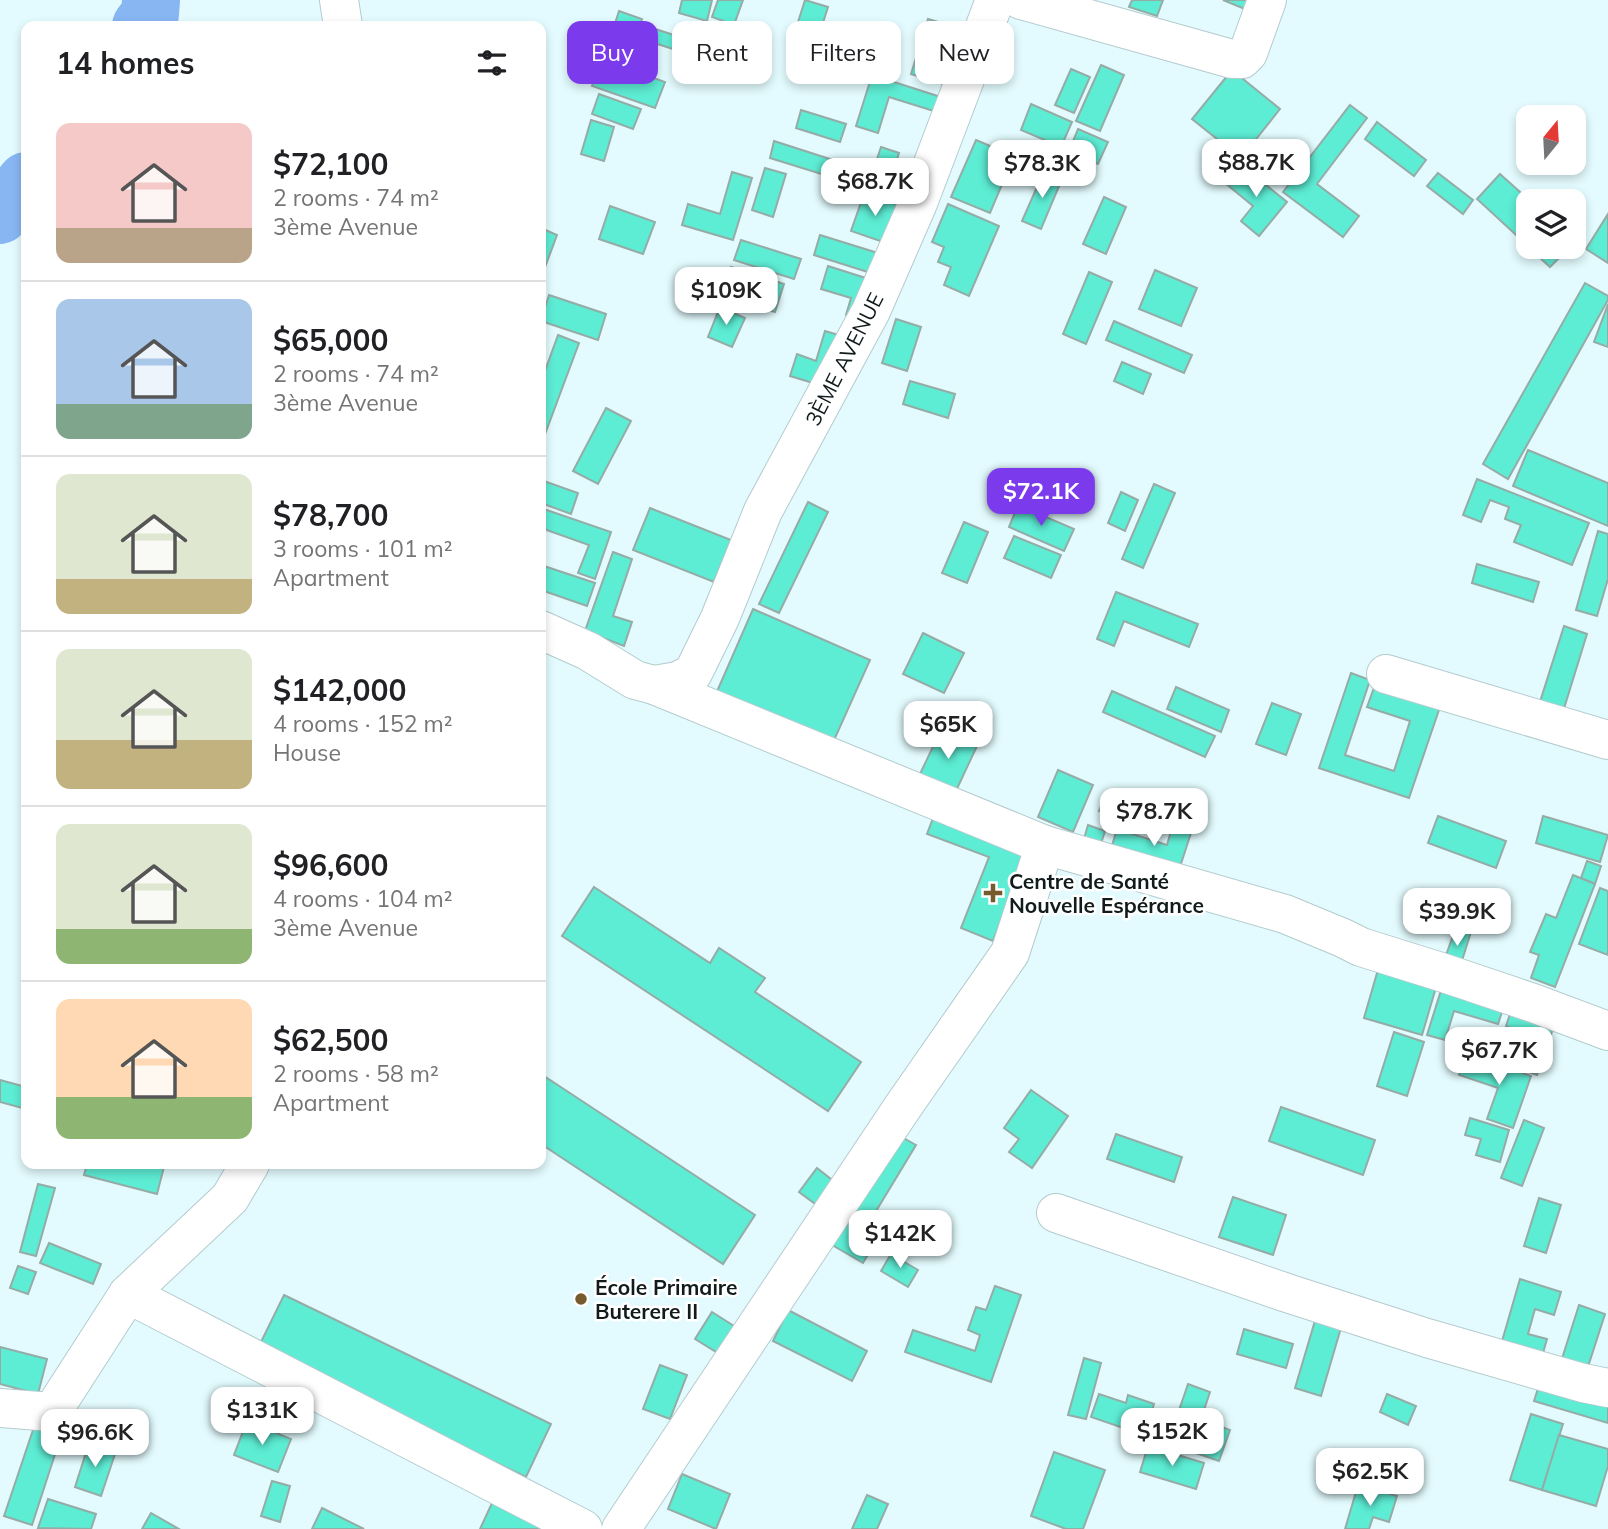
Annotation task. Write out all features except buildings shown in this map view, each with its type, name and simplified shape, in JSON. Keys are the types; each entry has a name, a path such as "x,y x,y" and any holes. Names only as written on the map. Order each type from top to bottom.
{"street":[{"path":"339,0 342,21"},
{"name":"3ÈME AVENUE","path":"654,685 678,681 693,673 720,618 763,511 871,311 918,203 995,0"},
{"path":"1021,0 1232,59 1242,59 1248,53 1267,0"},
{"path":"546,632 588,652 635,680 654,685 1045,845 1284,914 1361,947 1520,998 1608,1031"},
{"path":"1386,674 1608,740"},
{"path":"621,1529 902,1108 1010,953 1045,845"},
{"path":"0,1408 52,1412 128,1294 230,1198 247,1169"},
{"path":"1056,1213 1389,1326 1608,1388"},
{"path":"128,1294 583,1529"}],"waterway":[{"path":"145,21 150,14 151,0"},
{"path":"0,215 21,188"}],"place":[{"name":"Centre de Santé Nouvelle Espérance","path":"993,893"},
{"name":"École Primaire Buterere II","path":"581,1299"}]}
